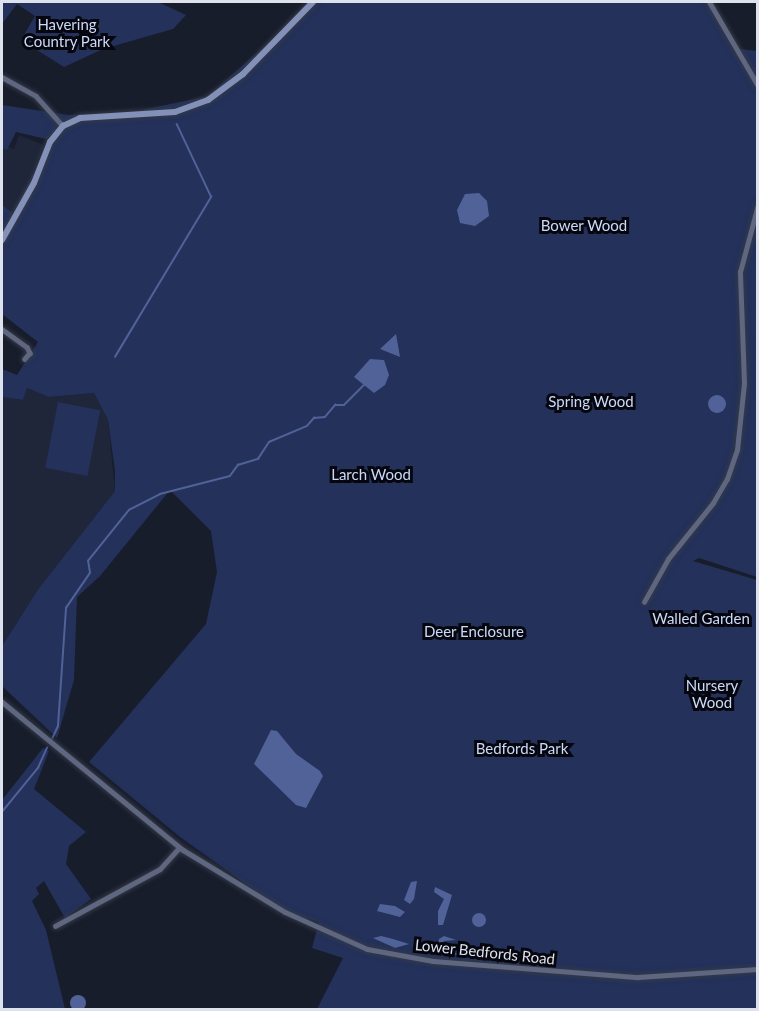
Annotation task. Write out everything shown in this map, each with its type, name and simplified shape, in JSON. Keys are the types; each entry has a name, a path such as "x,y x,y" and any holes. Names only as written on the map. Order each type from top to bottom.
{"main road":[{"path":"2,240 33,183 50,142 63,126 80,118 175,112 208,100 243,74 313,2"}],"street":[{"path":"709,2 758,86"},
{"path":"2,77 36,96 63,126"},
{"path":"644,602 668,559 713,503 737,450 744,383 740,272 758,205"},
{"path":"2,329 27,347 30,353 25,359"},
{"name":"Lower Bedfords Road","path":"2,702 179,848 285,912 367,949 433,961 638,977 758,969"},
{"path":"54,926 160,869 179,848"}],"shaded area":[{"path":"19,135 44,145 13,221 2,231 2,144 14,149"},
{"path":"479,193 487,201 489,216 475,226 460,223 457,210 465,194"},
{"path":"396,334 400,357 380,349"},
{"path":"370,359 384,360 389,375 385,385 374,393 354,377"},
{"path":"26,388 50,397 94,393 108,420 115,491 39,588 2,646 2,397 23,400"},
{"path":"717,395 723,398 726,404 723,410 717,413 711,410 708,404 711,398"},
{"path":"271,730 277,731 296,754 320,771 323,776 306,808 296,805 254,764"},
{"path":"417,881 414,899 410,904 404,900 411,882"},
{"path":"435,887 452,895 443,925 438,925 438,911 444,899 434,892"},
{"path":"380,904 395,906 405,912 400,917 377,911"},
{"path":"476,913 482,913 486,920 482,927 476,927 472,923 472,917"},
{"path":"381,936 409,944 395,948 373,938"},
{"path":"444,936 456,940 444,941 442,948 460,955 437,953 439,939"},
{"path":"75,995 81,995 86,1003 84,1009 75,1011 70,1006 70,1000"}],"green space":[{"name":"Havering Country Park","path":"2,2 158,2 186,15 173,29 103,49 64,67 21,40 35,16 17,4 2,24"},
{"path":"308,2 706,2 736,54 740,49 757,51 757,577 699,558 693,561 757,580 757,1009 317,1009 343,958 312,948 319,922 285,912 180,837 89,762 206,624 217,572 211,531 170,490 100,576 77,597 74,680 57,738 2,686 2,646 39,588 115,491 115,471 108,420 94,393 49,397 27,388 23,400 2,397 2,369 17,375 38,342 2,314 2,205 13,213 50,140 16,132 7,150 2,148 2,105 69,115 133,112 208,96 275,37"},
{"path":"58,402 100,410 87,476 45,468"},
{"path":"43,748 49,751 34,789 86,832 69,846 66,864 91,899 65,918 44,881 36,888 39,894 32,901 46,930 65,1009 2,1009 2,800"}],"waterway":[{"path":"115,357 211,197 177,125"},
{"path":"52,739 58,726 66,608 90,573 88,561 129,510 160,494 230,476 238,465 258,459 269,442 307,426 314,418 325,417 335,405 344,405 364,385"},
{"path":"2,812 38,768 47,748"}],"park label":[{"name":"Bower Wood","path":"584,226"},
{"name":"Spring Wood","path":"591,402"},
{"name":"Larch Wood","path":"371,475"},
{"name":"Walled Garden","path":"701,619"},
{"name":"Deer Enclosure","path":"474,632"},
{"name":"Nursery Wood","path":"712,694"},
{"name":"Bedfords Park","path":"522,749"}]}
